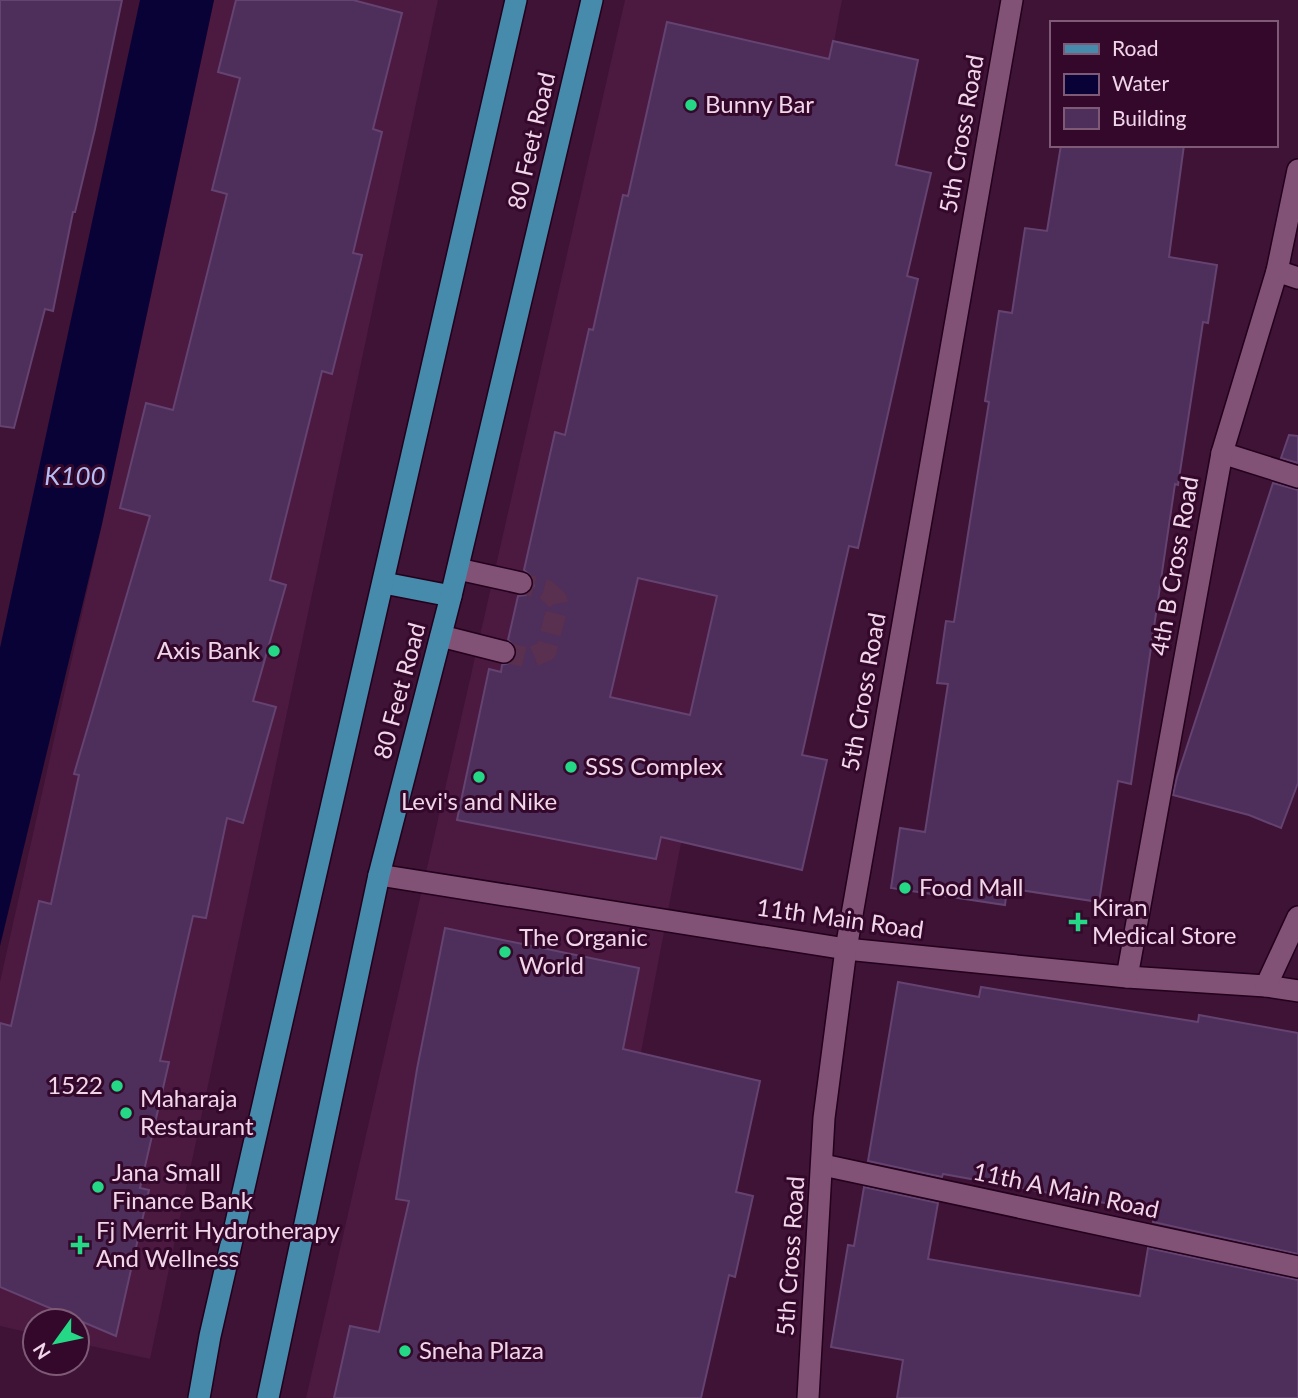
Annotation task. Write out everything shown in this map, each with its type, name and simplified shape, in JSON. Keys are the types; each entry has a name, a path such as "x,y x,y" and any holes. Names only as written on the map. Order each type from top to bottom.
{"main road":[{"name":"80 Feet Road","path":"199,1398 210,1336 516,0"},
{"name":"80 Feet Road","path":"268,1398 379,875 452,596 592,0"},
{"path":"384,583 452,596"}],"street":[{"name":"5th Cross Road","path":"808,1398 824,1118 846,949 1012,0"},
{"name":"4th B Cross Road","path":"1127,977 1222,453 1277,271 1298,170"},
{"path":"1277,271 1298,278"},
{"path":"1222,453 1298,477"},
{"path":"458,569 521,583"},
{"path":"441,636 505,652"},
{"name":"11th Main Road","path":"379,875 846,949 1298,991"},
{"path":"1266,986 1298,917"},
{"name":"11th A Main Road","path":"823,1165 1298,1268"}],"shaded area":[{"path":"214,0 438,0 150,1359 91,1346 91,1307 21,1307 21,1331 0,1326 0,982 102,524"},
{"path":"625,0 842,0 575,1398 306,1398"}],"water":[{"name":"K100","path":"140,0 214,0 102,524 0,946 0,648"}],"building":[{"path":"0,0 122,0 53,311 45,309 14,428 0,426"},
{"path":"236,0 353,0 402,13 373,129 382,132 353,253 362,255 332,374 322,371 270,580 286,585 253,701 276,707 243,823 227,818 206,918 193,916 160,1061 169,1062 140,1188 149,1190 116,1336 91,1325 91,1307 47,1307 0,1287 0,1023 11,1026 39,901 51,904 79,775 74,774 150,516 120,508 146,403 173,410 227,194 212,190 240,78 218,72"},
{"path":"667,22 829,59 833,41 918,60 896,165 931,173 907,276 918,279 858,548 849,546 802,755 827,760 802,870 661,837 656,859 457,820 489,669 501,672 502,665 513,662 517,655 516,648 508,640 518,596 526,595 534,586 533,578 524,570 555,432 565,435 589,329 593,330 623,195 628,196","holes":["638,578 717,596 690,715 610,697"]},
{"path":"1061,147 1184,147 1169,257 1217,265 1208,323 1203,322 1178,485 1175,484 1131,784 1118,781 1099,902 1007,888 1005,905 891,888 900,828 925,832 948,684 937,683 946,621 954,622 989,402 985,401 999,311 1012,313 1025,228 1047,231"},
{"path":"1289,435 1298,436 1298,463 1281,458"},
{"path":"1273,483 1298,490 1298,783 1281,828 1249,815 1173,795"},
{"path":"445,928 639,968 623,1049 760,1081 736,1192 753,1196 735,1277 729,1275 701,1398 334,1398 350,1326 379,1332 409,1201 396,1199 417,1069"},
{"path":"898,982 979,997 981,987 1198,1022 1199,1015 1298,1033 1298,1254 1153,1222 1155,1212 943,1174 942,1177 868,1161"},
{"path":"864,1187 938,1203 928,1259 1140,1296 1148,1248 1298,1280 1298,1398 897,1398 903,1360 831,1347 848,1245 854,1246"}],"tunnel":[{"path":"504,652 529,658 546,651 558,605 557,600 546,590 521,583"}],"place":[{"name":"Bunny Bar","path":"691,105"},
{"name":"Axis Bank","path":"274,651"},
{"name":"SSS Complex","path":"571,767"},
{"name":"Levi's and Nike","path":"479,777"},
{"name":"Food Mall","path":"905,888"},
{"name":"Kiran Medical Store","path":"1078,922"},
{"name":"The Organic World","path":"505,952"},
{"name":"1522","path":"117,1086"},
{"name":"Maharaja Restaurant","path":"126,1113"},
{"name":"Jana Small Finance Bank","path":"98,1187"},
{"name":"Fj Merrit Hydrotherapy And Wellness","path":"80,1245"},
{"name":"Sneha Plaza","path":"405,1351"}]}
